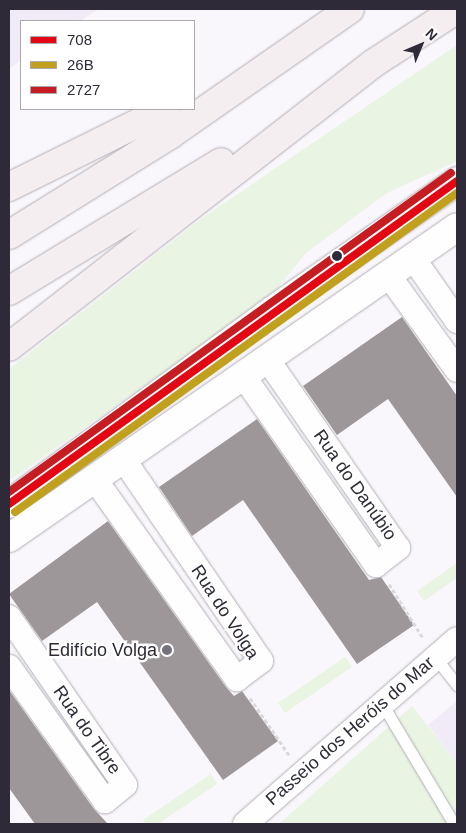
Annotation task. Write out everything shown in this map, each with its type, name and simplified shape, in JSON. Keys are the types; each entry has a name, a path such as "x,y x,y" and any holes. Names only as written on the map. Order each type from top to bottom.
{"highway":[{"path":"9,235 171,134 280,54 350,9"},
{"path":"9,347 374,63 457,9"},
{"path":"195,96 280,54"},
{"path":"9,187 164,110"},
{"path":"9,291 202,171 286,131"}],"street":[{"path":"9,504 273,310 457,181"},
{"path":"9,538 244,377 457,227"},
{"path":"413,258 457,321"},
{"path":"389,276 457,370"},
{"name":"Rua do Danúbio","path":"244,377 376,565 398,548 268,360"},
{"name":"Rua do Volga","path":"94,478 237,679 261,661 123,459"},
{"name":"Rua do Tibre","path":"9,617 125,785 105,801 9,667"},
{"name":"Passeio dos Heróis do Mar","path":"245,824 300,772 457,639"}],"lane":[{"path":"435,657 457,685"},
{"path":"381,702 454,824"}],"path":[{"path":"376,565 435,657"},
{"path":"237,679 300,772"}],"shaded area":[{"path":"9,9 99,9 82,20 20,20 20,61 9,69"},
{"path":"457,701 457,763 428,725"}],"green space":[{"path":"457,45 457,161 387,193 307,252 271,296 9,481 9,369 205,216"},
{"path":"457,563 457,578 424,601 417,591"},
{"path":"345,657 352,667 285,713 278,703"},
{"path":"412,706 457,763 457,824 279,824"},
{"path":"211,774 217,784 158,824 146,824 143,820"}],"building":[{"path":"402,317 457,396 457,497 388,399 337,435 303,386"},
{"path":"257,419 369,580 381,577 414,625 357,664 243,500 192,536 159,487"},
{"name":"Edifício Volga","path":"108,521 226,687 234,696 242,691 278,741 223,780 97,602 42,641 9,594"},
{"path":"9,690 94,809 108,824 35,824 9,788"}],"transit line":[{"name":"2727","path":"9,492 451,173"},
{"name":"708","path":"9,504 457,181"},
{"name":"26B","path":"15,512 457,193"}],"place":[{"name":"Edifício Volga","path":"167,650"}]}
